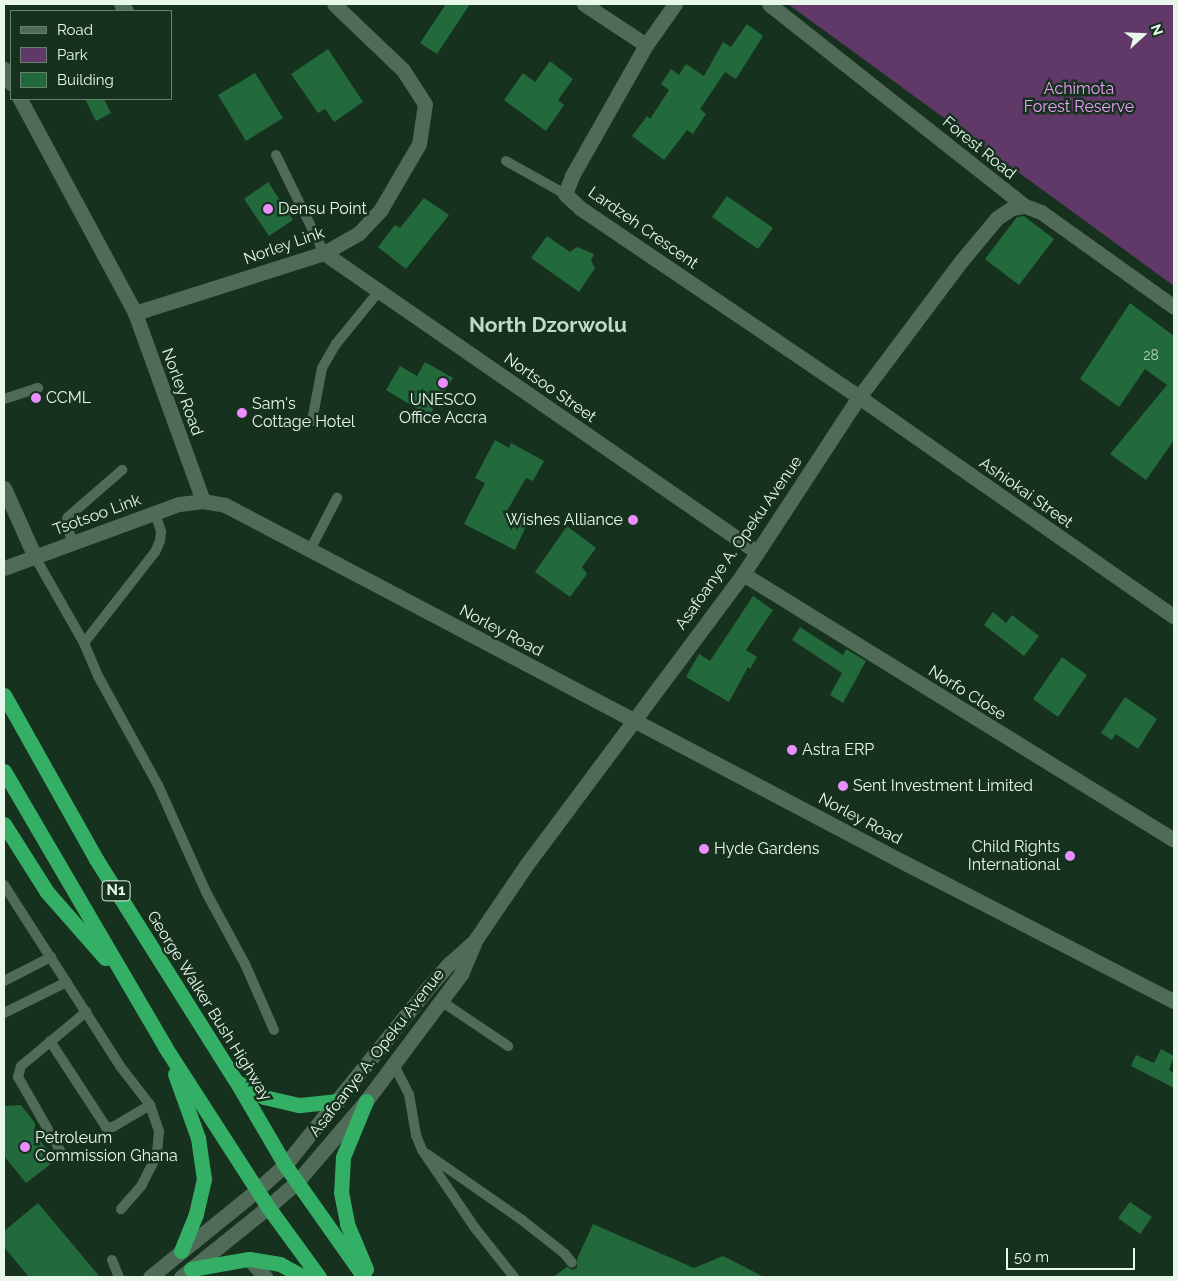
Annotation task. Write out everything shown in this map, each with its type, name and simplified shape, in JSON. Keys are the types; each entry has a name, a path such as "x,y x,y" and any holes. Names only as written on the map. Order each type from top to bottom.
{"highway":[{"name":"George Walker Bush Highway","path":"4,695 96,859 236,1081 296,1183 364,1277"},
{"name":"N1","path":"4,771 165,1047 268,1207 319,1277"},
{"path":"4,824 47,892 125,980"},
{"path":"165,1047 198,1138 204,1179 196,1214 181,1251"},
{"path":"236,1081 264,1097 300,1105 338,1101"},
{"path":"366,1101 343,1157 341,1192 347,1224 370,1277"},
{"path":"186,1273 249,1259 280,1264 303,1277"}],"street":[{"name":"Norley Link","path":"135,313 324,253 359,234 381,209 419,144 425,104 403,70 334,4"},
{"path":"584,4 646,45"},
{"name":"Lardzeh Crescent","path":"675,4 646,45 572,176 565,194 580,208 859,397"},
{"name":"Forest Road","path":"769,4 1024,206 1050,217 1174,307"},
{"path":"4,69 10,81"},
{"name":"Norley Road","path":"21,100 135,313 203,501 225,505 633,720 1174,1001"},
{"name":"Asafoanye A. Opeku Avenue","path":"186,1273 296,1183 366,1101 461,974 476,939 527,864 743,574 859,397 984,232 1012,208 1024,206"},
{"name":"Nortsoo Street","path":"324,253 757,552"},
{"name":"Ashiokai Street","path":"859,397 1174,617"},
{"path":"4,488 35,556"},
{"name":"Tsotsoo Link","path":"4,568 179,504 203,501"},
{"name":"Norfo Close","path":"743,574 1174,840"},
{"name":"Asafoanye A. Opeku Avenue","path":"150,1277 285,1165 449,964 476,939"},
{"path":"249,1259 265,1277"}],"lane":[{"path":"276,155 324,253"},
{"path":"506,161 565,194"},
{"path":"312,421 322,368 336,344 379,291"},
{"path":"4,399 38,388"},
{"path":"72,542 66,522 68,517 122,470"},
{"path":"310,550 337,498"},
{"path":"84,643 155,552 160,541 160,532 155,513"},
{"path":"35,556 84,643 98,676 158,785 206,892 244,964 274,1030"},
{"path":"4,886 120,1066 150,1105 159,1131 157,1155 142,1185 121,1208"},
{"path":"4,970 7,980 51,957"},
{"path":"4,1013 67,982"},
{"path":"441,1001 508,1046"},
{"path":"62,1154 18,1077 20,1066 86,1012"},
{"path":"50,1041 106,1128 113,1127 150,1105"},
{"path":"393,1063 409,1094 416,1135 422,1150 475,1228 514,1277"},
{"path":"422,1150 522,1220 572,1263"},
{"path":"112,1260 119,1277"}],"green space":[{"name":"Achimota Forest Reserve","path":"788,4 1174,4 1174,286"}],"building":[{"path":"446,4 470,4 437,54 420,43"},
{"path":"747,24 763,36 736,79 725,72 700,109 706,114 693,134 687,130 664,160 632,136 647,116 650,119 669,90 661,84 671,69 679,75 686,64 704,76 723,42 731,47"},
{"path":"328,49 363,102 334,122 325,109 318,113 291,74"},
{"path":"550,61 573,79 558,100 564,105 546,131 504,100 523,73 535,82"},
{"path":"255,73 283,118 246,141 218,95"},
{"path":"86,100 104,100 111,113 96,121"},
{"name":"Densu Point","path":"268,182 293,220 269,236 244,199"},
{"path":"727,196 773,228 758,249 712,217"},
{"path":"424,198 449,215 406,269 378,247 395,225 400,228"},
{"path":"1024,216 1054,239 1019,285 985,259 1017,217"},
{"path":"547,236 570,252 577,247 594,254 591,261 595,268 579,292 531,258"},
{"path":"1130,303 1174,336 1174,440 1146,480 1110,454 1167,385 1145,369 1119,407 1080,379"},
{"path":"425,362 453,378 429,416 386,390 400,366 417,376"},
{"path":"495,440 509,448 511,443 544,461 533,481 526,478 507,511 528,522 515,550 464,524 485,483 475,478"},
{"path":"567,526 596,548 582,567 587,574 570,597 535,572"},
{"path":"753,596 773,610 746,650 757,657 750,669 748,667 729,702 686,677 699,654 710,661"},
{"path":"993,612 1006,623 1012,615 1039,636 1024,656 984,625"},
{"path":"800,627 843,655 846,649 866,661 843,703 830,695 842,673 792,640"},
{"path":"1062,657 1087,675 1058,717 1033,699"},
{"path":"1125,697 1157,719 1138,749 1116,734 1112,740 1101,733"},
{"path":"1161,1049 1174,1056 1169,1070 1174,1073 1174,1088 1131,1066 1136,1055 1154,1063"},
{"name":"Petroleum Commission Ghana","path":"21,1105 35,1123 35,1135 56,1160 26,1183 4,1156 4,1106"},
{"path":"1130,1202 1152,1217 1140,1234 1118,1218"},
{"path":"38,1203 100,1277 29,1277 4,1247 4,1231"},
{"path":"593,1224 694,1268 723,1256 764,1277 553,1277 567,1267 572,1270 577,1268 577,1259"}],"place":[{"name":"Densu Point","path":"268,209"},
{"name":"UNESCO Office Accra","path":"443,383"},
{"name":"CCML","path":"36,398"},
{"name":"Sam's Cottage Hotel","path":"242,413"},
{"name":"Wishes Alliance","path":"633,520"},
{"name":"Astra ERP","path":"792,750"},
{"name":"Sent Investment Limited","path":"843,786"},
{"name":"Hyde Gardens","path":"704,849"},
{"name":"Child Rights International","path":"1070,856"},
{"name":"Petroleum Commission Ghana","path":"25,1147"}],"district":[{"name":"North Dzorwolu","path":"548,325"}]}
